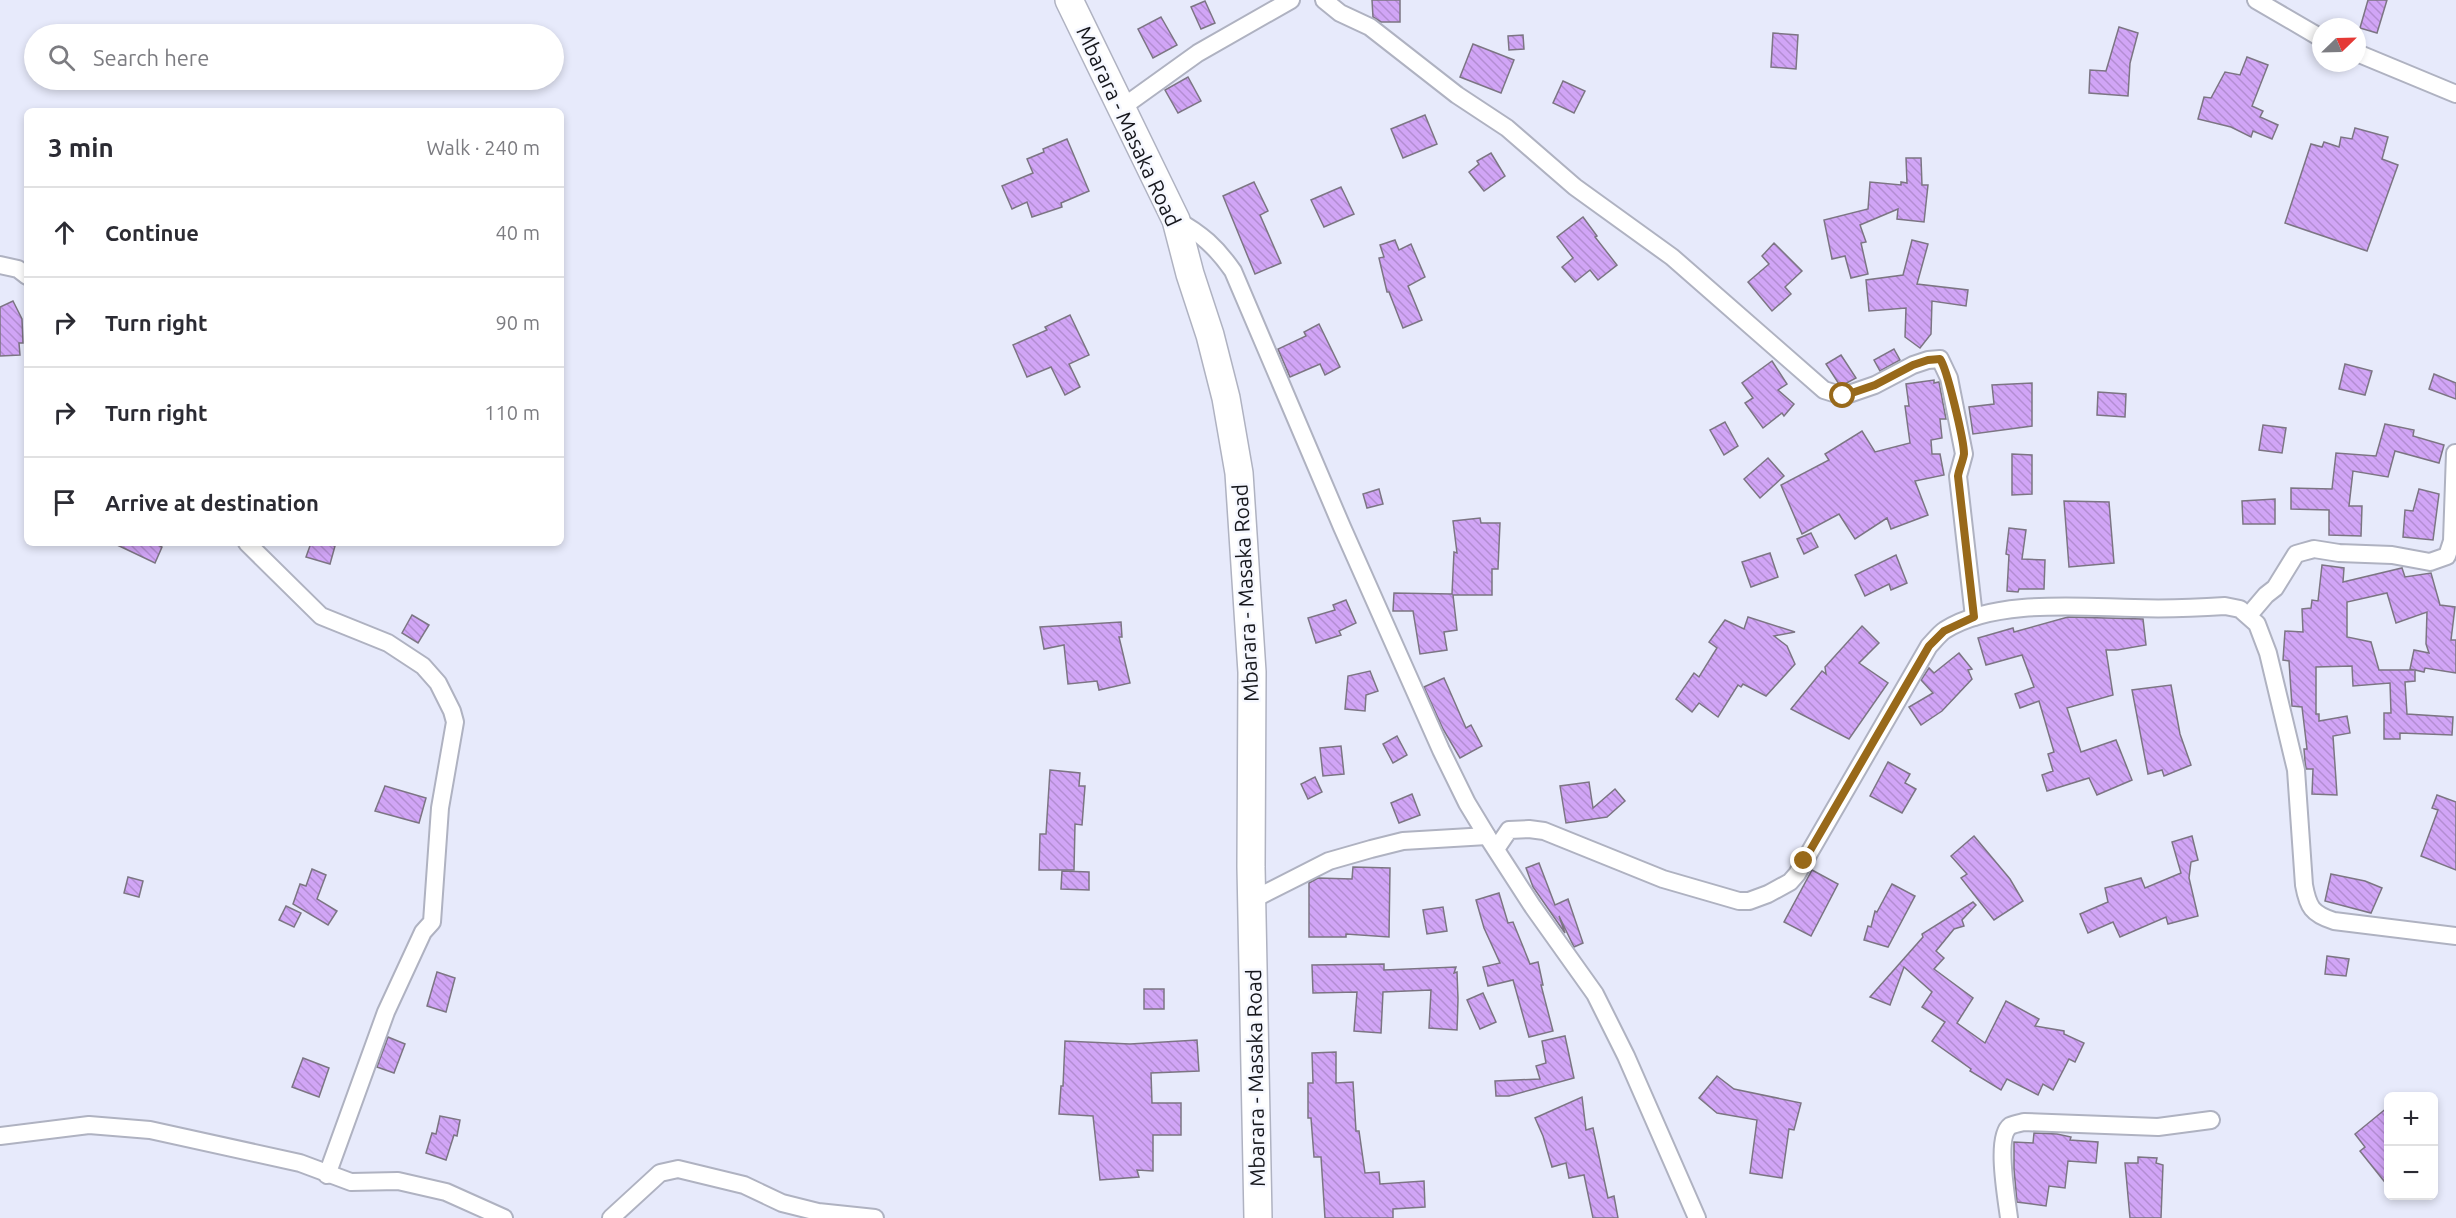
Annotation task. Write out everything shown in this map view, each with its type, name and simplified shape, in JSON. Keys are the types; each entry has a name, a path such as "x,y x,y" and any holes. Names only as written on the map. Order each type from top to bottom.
{"highway":[{"name":"Mbarara - Masaka Road","path":"1069,0 1120,109 1176,220 1226,398 1239,473 1252,672 1252,900 1258,1218"}],"street":[{"path":"1120,109 1198,53 1291,0"},
{"path":"1324,0 1340,12 1370,27 1457,95 1507,128 1575,187 1672,257 1824,390 1843,396 1875,385 1913,365 1940,359 1949,378 1964,454 1958,476 1974,617"},
{"path":"2256,0 2312,33"},
{"path":"2366,57 2456,93"},
{"path":"1176,220 1194,230 1214,246 1233,271 1342,527 1467,803 1533,907 1595,994 1626,1056 1697,1218"},
{"path":"0,265 18,269 24,274"},
{"path":"2249,615 2275,588 2296,554 2302,552 2314,549 2339,554 2392,555 2430,562 2447,556 2452,541 2455,453"},
{"path":"250,546 321,616 388,643 423,666 438,683 453,711 455,722 440,808 432,922 423,932 386,1012 327,1175"},
{"path":"1252,900 1329,861 1371,849 1403,841 1491,842 1509,830 1529,829 1544,831 1663,879 1738,901 1757,898 1779,888 1797,874 1929,646 1944,631 1974,617 1995,612 2070,605 2144,609 2225,606 2240,609 2249,615 2257,624 2268,653 2296,770 2304,885 2306,898 2313,910 2319,916 2334,921 2456,936"},
{"path":"2009,1218 2002,1164 2005,1133 2010,1126 2024,1122 2158,1127 2211,1120"},
{"path":"0,1136 89,1125 150,1130 300,1163 327,1175 351,1182 398,1181 446,1192 504,1218"},
{"path":"611,1218 660,1173 678,1169 744,1185 782,1203 818,1212 875,1218"}],"building":[{"path":"1372,0 1400,0 1400,22 1381,22 1373,17"},
{"path":"2368,0 2387,0 2377,33 2366,30 2366,18 2363,18"},
{"path":"1205,1 1215,23 1201,29 1191,7"},
{"path":"1161,17 1177,45 1153,58 1138,29"},
{"path":"2119,27 2138,33 2130,63 2128,96 2089,93 2090,70 2106,71"},
{"path":"1773,33 1798,35 1796,69 1771,67"},
{"path":"1523,35 1524,49 1509,50 1508,36"},
{"path":"1473,44 1514,60 1501,93 1460,77"},
{"path":"2247,57 2268,65 2252,106 2263,111 2260,117 2278,125 2272,139 2253,131 2251,137 2231,127 2198,119 2204,97 2211,98 2225,72 2240,75"},
{"path":"1188,77 1201,101 1178,113 1165,90"},
{"path":"1563,81 1585,91 1574,113 1553,103"},
{"path":"1425,115 1437,144 1403,158 1391,129"},
{"path":"2355,128 2388,137 2382,159 2398,165 2367,251 2285,223 2311,144 2322,147 2324,142 2339,147 2341,137 2352,139"},
{"path":"1067,139 1089,191 1061,203 1062,207 1032,217 1027,202 1012,209 1002,186 1033,173 1027,159"},
{"path":"1491,153 1505,176 1484,191 1469,172 1479,164 1477,161"},
{"path":"1906,158 1921,158 1922,185 1928,185 1924,222 1897,219 1898,209 1860,225 1866,242 1861,243 1868,274 1851,278 1845,256 1832,259 1824,220 1868,209 1870,182 1901,185 1901,182 1907,183"},
{"path":"1254,182 1268,211 1260,215 1281,263 1255,274 1223,196"},
{"path":"1341,187 1354,214 1324,227 1311,200"},
{"path":"1583,217 1617,265 1598,280 1590,270 1575,282 1562,267 1573,258 1557,237"},
{"path":"1395,240 1399,250 1411,244 1425,277 1408,286 1422,320 1403,328 1389,292 1387,292 1379,258 1384,257 1380,245"},
{"path":"1912,240 1928,244 1917,284 1968,290 1966,306 1932,301 1931,334 1920,348 1905,337 1906,308 1869,311 1866,280 1903,275"},
{"path":"1774,243 1802,271 1785,287 1791,294 1772,311 1748,282 1769,264 1762,256"},
{"path":"13,301 22,319 23,343 19,343 20,355 0,356 0,307"},
{"path":"1070,315 1089,355 1069,364 1080,387 1065,395 1051,367 1027,377 1013,345 1047,330 1045,327"},
{"path":"1319,324 1340,367 1325,375 1320,364 1290,377 1278,349 1306,336 1304,332"},
{"path":"1894,349 1900,360 1880,371 1874,360"},
{"path":"1841,355 1856,378 1843,385 1839,384 1826,364"},
{"path":"1772,361 1787,384 1778,390 1794,404 1784,416 1782,413 1763,428 1745,403 1753,398 1742,383"},
{"path":"2345,364 2372,371 2365,395 2339,389"},
{"path":"2434,374 2456,383 2456,399 2429,389"},
{"path":"1934,380 1934,383 1939,382 1946,419 1940,419 1942,438 1931,440 1932,454 1940,454 1944,475 1915,481 1928,515 1891,529 1887,518 1855,539 1839,514 1802,534 1781,485 1829,460 1825,454 1862,431 1875,452 1910,443 1905,406 1909,406 1906,384"},
{"path":"2032,383 2032,426 1973,434 1969,407 1994,404 1992,385"},
{"path":"2098,392 2126,394 2125,417 2097,415"},
{"path":"1725,422 1738,446 1724,455 1710,430"},
{"path":"2385,424 2414,430 2413,436 2444,445 2439,463 2395,451 2388,477 2353,471 2349,506 2362,506 2361,536 2329,535 2329,510 2291,509 2291,488 2332,489 2336,453 2376,456"},
{"path":"2263,425 2286,428 2282,453 2259,450"},
{"path":"2012,454 2032,455 2032,494 2012,495"},
{"path":"1768,458 1784,476 1760,498 1744,479"},
{"path":"1379,489 1383,504 1367,508 1363,494"},
{"path":"2419,489 2439,494 2433,540 2403,537 2405,510 2413,511"},
{"path":"2275,499 2275,524 2243,524 2242,501"},
{"path":"2064,501 2109,502 2114,563 2069,567"},
{"path":"1480,518 1481,523 1500,523 1498,569 1492,569 1492,595 1453,595 1457,630 1444,632 1447,650 1420,654 1413,611 1393,611 1394,593 1452,594 1454,552 1457,553 1453,521"},
{"path":"2009,528 2026,530 2022,559 2045,560 2044,589 2007,591 2009,555 2006,554"},
{"path":"1811,533 1818,547 1804,554 1797,539"},
{"path":"119,546 160,546 162,547 155,563"},
{"path":"310,546 335,546 330,564 306,557"},
{"path":"1770,553 1778,577 1751,587 1742,562"},
{"path":"1896,555 1907,583 1891,590 1889,584 1865,596 1855,575"},
{"path":"2322,565 2344,568 2343,582 2402,568 2405,577 2431,573 2440,605 2455,607 2451,640 2456,640 2456,673 2425,668 2424,672 2415,670 2415,681 2405,682 2407,714 2453,717 2452,735 2400,733 2400,739 2384,739 2384,713 2391,713 2390,683 2353,686 2352,666 2316,667 2316,714 2319,714 2319,721 2347,716 2350,733 2333,736 2337,795 2312,794 2313,769 2306,769 2304,749 2307,749 2302,707 2292,706 2289,661 2283,660 2285,631 2303,632 2302,609 2311,608 2312,600 2318,601","holes":["2387,593 2396,623 2427,612 2426,644 2429,653 2414,650 2410,669 2414,670 2379,670 2371,642 2347,637 2347,602"]},
{"path":"1346,600 1356,623 1339,631 1341,635 1316,643 1308,618 1335,610 1333,605"},
{"path":"412,615 429,625 418,643 402,633"},
{"path":"1748,617 1795,632 1774,636 1787,646 1795,664 1766,696 1743,684 1741,687 1738,685 1718,717 1699,703 1692,712 1676,699 1694,673 1699,677 1717,648 1709,642 1725,620 1744,629"},
{"path":"2068,617 2143,619 2146,645 2106,650 2113,695 2067,708 2081,752 2116,740 2132,780 2097,795 2089,778 2047,791 2042,775 2053,771 2048,754 2054,752 2039,701 2020,708 2015,694 2034,687 2022,655 1986,665 1978,638 2013,628 2014,632"},
{"path":"1121,622 1122,637 1119,637 1130,683 1099,690 1097,681 1068,684 1064,645 1044,649 1040,627"},
{"path":"1862,626 1879,643 1859,663 1888,683 1849,739 1791,709 1822,671 1826,674 1825,667"},
{"path":"1959,653 1972,669 1968,670 1972,679 1942,711 1921,725 1909,707 1933,693 1921,680 1929,668 1934,673"},
{"path":"1370,671 1378,691 1366,695 1365,711 1345,709 1348,676"},
{"path":"1444,678 1466,728 1471,725 1482,746 1460,758 1443,729 1424,687"},
{"path":"2171,685 2180,734 2191,765 2164,776 2162,770 2148,774 2132,690"},
{"path":"1397,736 1407,755 1393,763 1383,744"},
{"path":"1341,746 1344,774 1323,776 1320,748"},
{"path":"1888,762 1910,774 1905,783 1916,789 1902,813 1870,796"},
{"path":"1050,770 1080,773 1079,786 1085,786 1082,825 1075,824 1074,870 1039,870 1040,834 1046,834"},
{"path":"1315,777 1322,792 1308,799 1301,784"},
{"path":"1589,782 1593,808 1615,789 1625,801 1607,817 1566,823 1560,786"},
{"path":"385,786 426,798 419,823 375,811"},
{"path":"1412,794 1420,815 1399,823 1391,803"},
{"path":"2437,795 2456,802 2456,870 2421,856 2438,810 2432,808"},
{"path":"1974,836 2010,879 2023,901 1994,920 1961,878 1967,874 1951,856"},
{"path":"2192,836 2198,860 2191,862 2189,878 2198,916 2168,924 2166,917 2120,937 2113,922 2088,933 2080,914 2108,902 2105,888 2141,878 2145,888 2181,873 2172,842"},
{"path":"1539,863 1555,905 1568,899 1583,943 1574,947 1559,916 1565,933 1533,887 1526,868"},
{"path":"1353,867 1390,868 1389,937 1346,934 1346,937 1309,937 1309,883 1318,878 1352,879"},
{"path":"312,869 326,875 317,899 337,911 328,925 293,904 300,884 306,886"},
{"path":"1812,870 1838,884 1811,936 1784,922"},
{"path":"1062,871 1089,872 1089,890 1061,889"},
{"path":"2331,874 2365,881 2382,888 2371,913 2325,901"},
{"path":"128,877 143,881 139,897 124,893"},
{"path":"1892,884 1915,896 1888,947 1864,940 1868,926 1871,927 1875,911 1877,912"},
{"path":"1499,893 1508,923 1513,922 1530,964 1538,962 1543,985 1541,985 1553,1031 1529,1037 1513,980 1488,986 1483,967 1500,963 1484,928 1476,900"},
{"path":"1973,902 1976,905 1962,920 1964,926 1954,929 1936,951 1944,958 1934,969 1973,998 1957,1023 1985,1043 2006,1001 2039,1019 2035,1026 2064,1031 2064,1034 2084,1043 2075,1062 2069,1059 2053,1090 2043,1084 2038,1095 2007,1079 2001,1090 1970,1071 1971,1069 1932,1041 1945,1022 1922,1007 1932,992 1904,967 1890,1005 1870,997 1923,937 1922,934"},
{"path":"286,906 301,913 294,927 279,920"},
{"path":"1443,907 1447,931 1427,934 1423,910"},
{"path":"2327,956 2349,959 2346,976 2325,974"},
{"path":"1384,964 1384,970 1456,967 1454,973 1457,972 1457,1030 1429,1028 1431,990 1383,992 1381,1033 1354,1031 1357,992 1313,993 1312,965"},
{"path":"437,972 455,978 446,1012 427,1006"},
{"path":"1144,989 1164,989 1164,1009 1144,1009"},
{"path":"1483,993 1496,1022 1480,1029 1467,1000"},
{"path":"1565,1036 1574,1078 1509,1096 1496,1096 1495,1081 1540,1079 1536,1066 1546,1063 1542,1041"},
{"path":"388,1037 405,1044 394,1073 377,1067"},
{"path":"1197,1040 1199,1071 1151,1073 1152,1103 1181,1103 1181,1135 1153,1135 1153,1171 1137,1170 1139,1177 1100,1180 1093,1116 1059,1114 1065,1041 1130,1044"},
{"path":"1336,1052 1336,1083 1353,1082 1356,1131 1359,1131 1365,1173 1379,1172 1380,1184 1424,1181 1425,1207 1393,1209 1393,1218 1325,1218 1321,1157 1314,1157 1311,1118 1308,1118 1308,1083 1313,1083 1312,1053"},
{"path":"303,1058 329,1068 319,1097 292,1087"},
{"path":"1717,1076 1734,1089 1801,1103 1794,1130 1789,1129 1782,1178 1750,1173 1757,1120 1717,1113 1699,1098"},
{"path":"1582,1097 1586,1130 1593,1128 1608,1198 1614,1196 1618,1218 1593,1218 1584,1175 1569,1178 1566,1163 1552,1167 1535,1118"},
{"path":"2384,1110 2384,1181 2360,1151 2365,1147 2355,1134"},
{"path":"440,1116 460,1120 457,1136 454,1135 446,1160 426,1153 432,1133 436,1134"},
{"path":"2034,1133 2057,1134 2071,1137 2070,1140 2098,1142 2096,1163 2068,1161 2065,1188 2049,1186 2046,1206 2017,1202 2014,1142 2033,1143"},
{"path":"2138,1157 2157,1158 2156,1163 2163,1165 2161,1218 2130,1218 2125,1163 2138,1163"}],"route":[{"path":"1804,861 1929,646 1944,631 1974,617 1958,476 1964,454 1949,378 1944,364 1940,359 1928,360 1913,365 1875,385 1843,396"}]}
